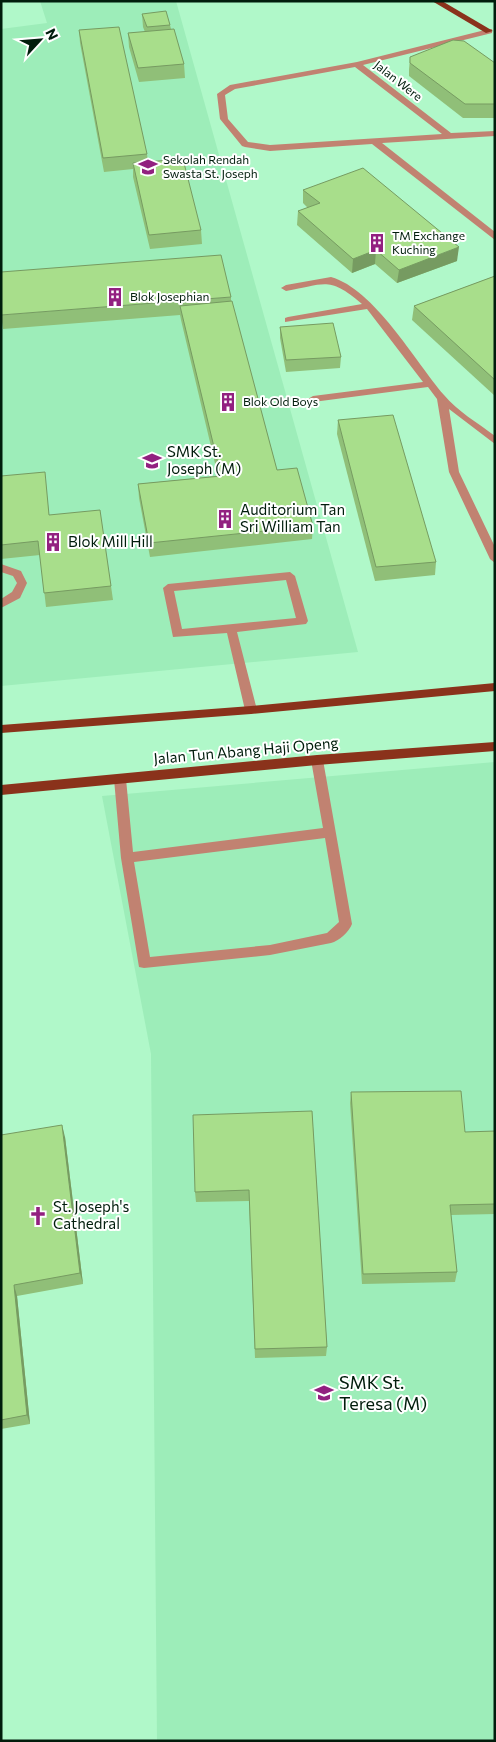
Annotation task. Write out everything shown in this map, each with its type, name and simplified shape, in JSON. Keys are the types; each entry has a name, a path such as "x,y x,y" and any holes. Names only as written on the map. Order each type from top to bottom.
{"main road":[{"path":"436,1 492,33"},
{"path":"452,1 492,33"},
{"path":"1,729 251,710 495,687"},
{"name":"Jalan Tun Abang Haji Openg","path":"1,790 317,760 495,746"}],"street":[{"name":"Jalan Were","path":"356,64 451,40 492,33"},
{"path":"451,40 458,46"},
{"name":"Jalan Were","path":"356,64 448,135"},
{"path":"356,64 233,87 221,94 224,118 245,144 270,148 495,133"},
{"path":"373,140 495,237"},
{"path":"286,288 331,280 348,288 369,306 442,399 495,441"},
{"path":"288,320 369,306"},
{"path":"313,399 430,384"},
{"path":"442,399 454,472 495,559"},
{"path":"1,568 18,574 22,580 22,586 14,599 1,604"},
{"path":"290,576 302,621 231,628 177,634 168,588 290,576"},
{"path":"231,628 251,710"},
{"path":"120,779 127,858 144,963 270,950 331,938 346,924 317,760"},
{"path":"127,858 331,832"}],"shaded area":[{"name":"SMK St. Joseph (M)","path":"40,1 176,1 358,652 1,686 1,29 47,23"},
{"name":"SMK St. Teresa (M)","path":"495,762 495,1741 157,1741 151,1054 102,796"}],"building":[{"path":"166,11 170,25 147,27 142,14"},
{"path":"119,27 147,154 103,158 79,30"},
{"path":"174,29 184,64 138,68 128,33"},
{"path":"453,40 464,41 495,63 495,104 465,104 410,63 410,57"},
{"path":"183,159 201,230 149,235 133,163"},
{"name":"TM Exchange Kuching","path":"363,168 459,247 399,270 376,250 353,259 298,211 320,203 303,190"},
{"name":"Blok Josephian","path":"221,255 231,297 1,315 1,272"},
{"path":"495,276 495,380 414,306"},
{"path":"232,301 277,470 297,468 313,526 149,543 138,484 221,476 180,306"},
{"path":"333,323 341,357 286,360 280,327"},
{"path":"393,415 436,562 376,567 338,420"},
{"name":"Blok Mill Hill","path":"45,472 49,515 100,510 111,586 44,593 38,541 1,545 1,476"},
{"path":"461,1091 465,1132 495,1131 495,1204 450,1205 457,1272 363,1274 351,1092"},
{"path":"312,1111 327,1347 255,1349 249,1190 195,1192 193,1115"},
{"name":"St. Joseph's Cathedral","path":"62,1125 80,1273 14,1285 27,1415 1,1420 1,1135"}],"place":[{"name":"Sekolah Rendah Swasta St. Joseph","path":"148,167"},
{"name":"TM Exchange Kuching","path":"377,243"},
{"name":"Blok Josephian","path":"115,297"},
{"name":"Blok Old Boys","path":"228,402"},
{"name":"SMK St. Joseph (M)","path":"152,461"},
{"name":"Auditorium Tan Sri William Tan","path":"225,519"},
{"name":"Blok Mill Hill","path":"53,542"},
{"name":"St. Joseph's Cathedral","path":"38,1216"},
{"name":"SMK St. Teresa (M)","path":"324,1393"}]}
